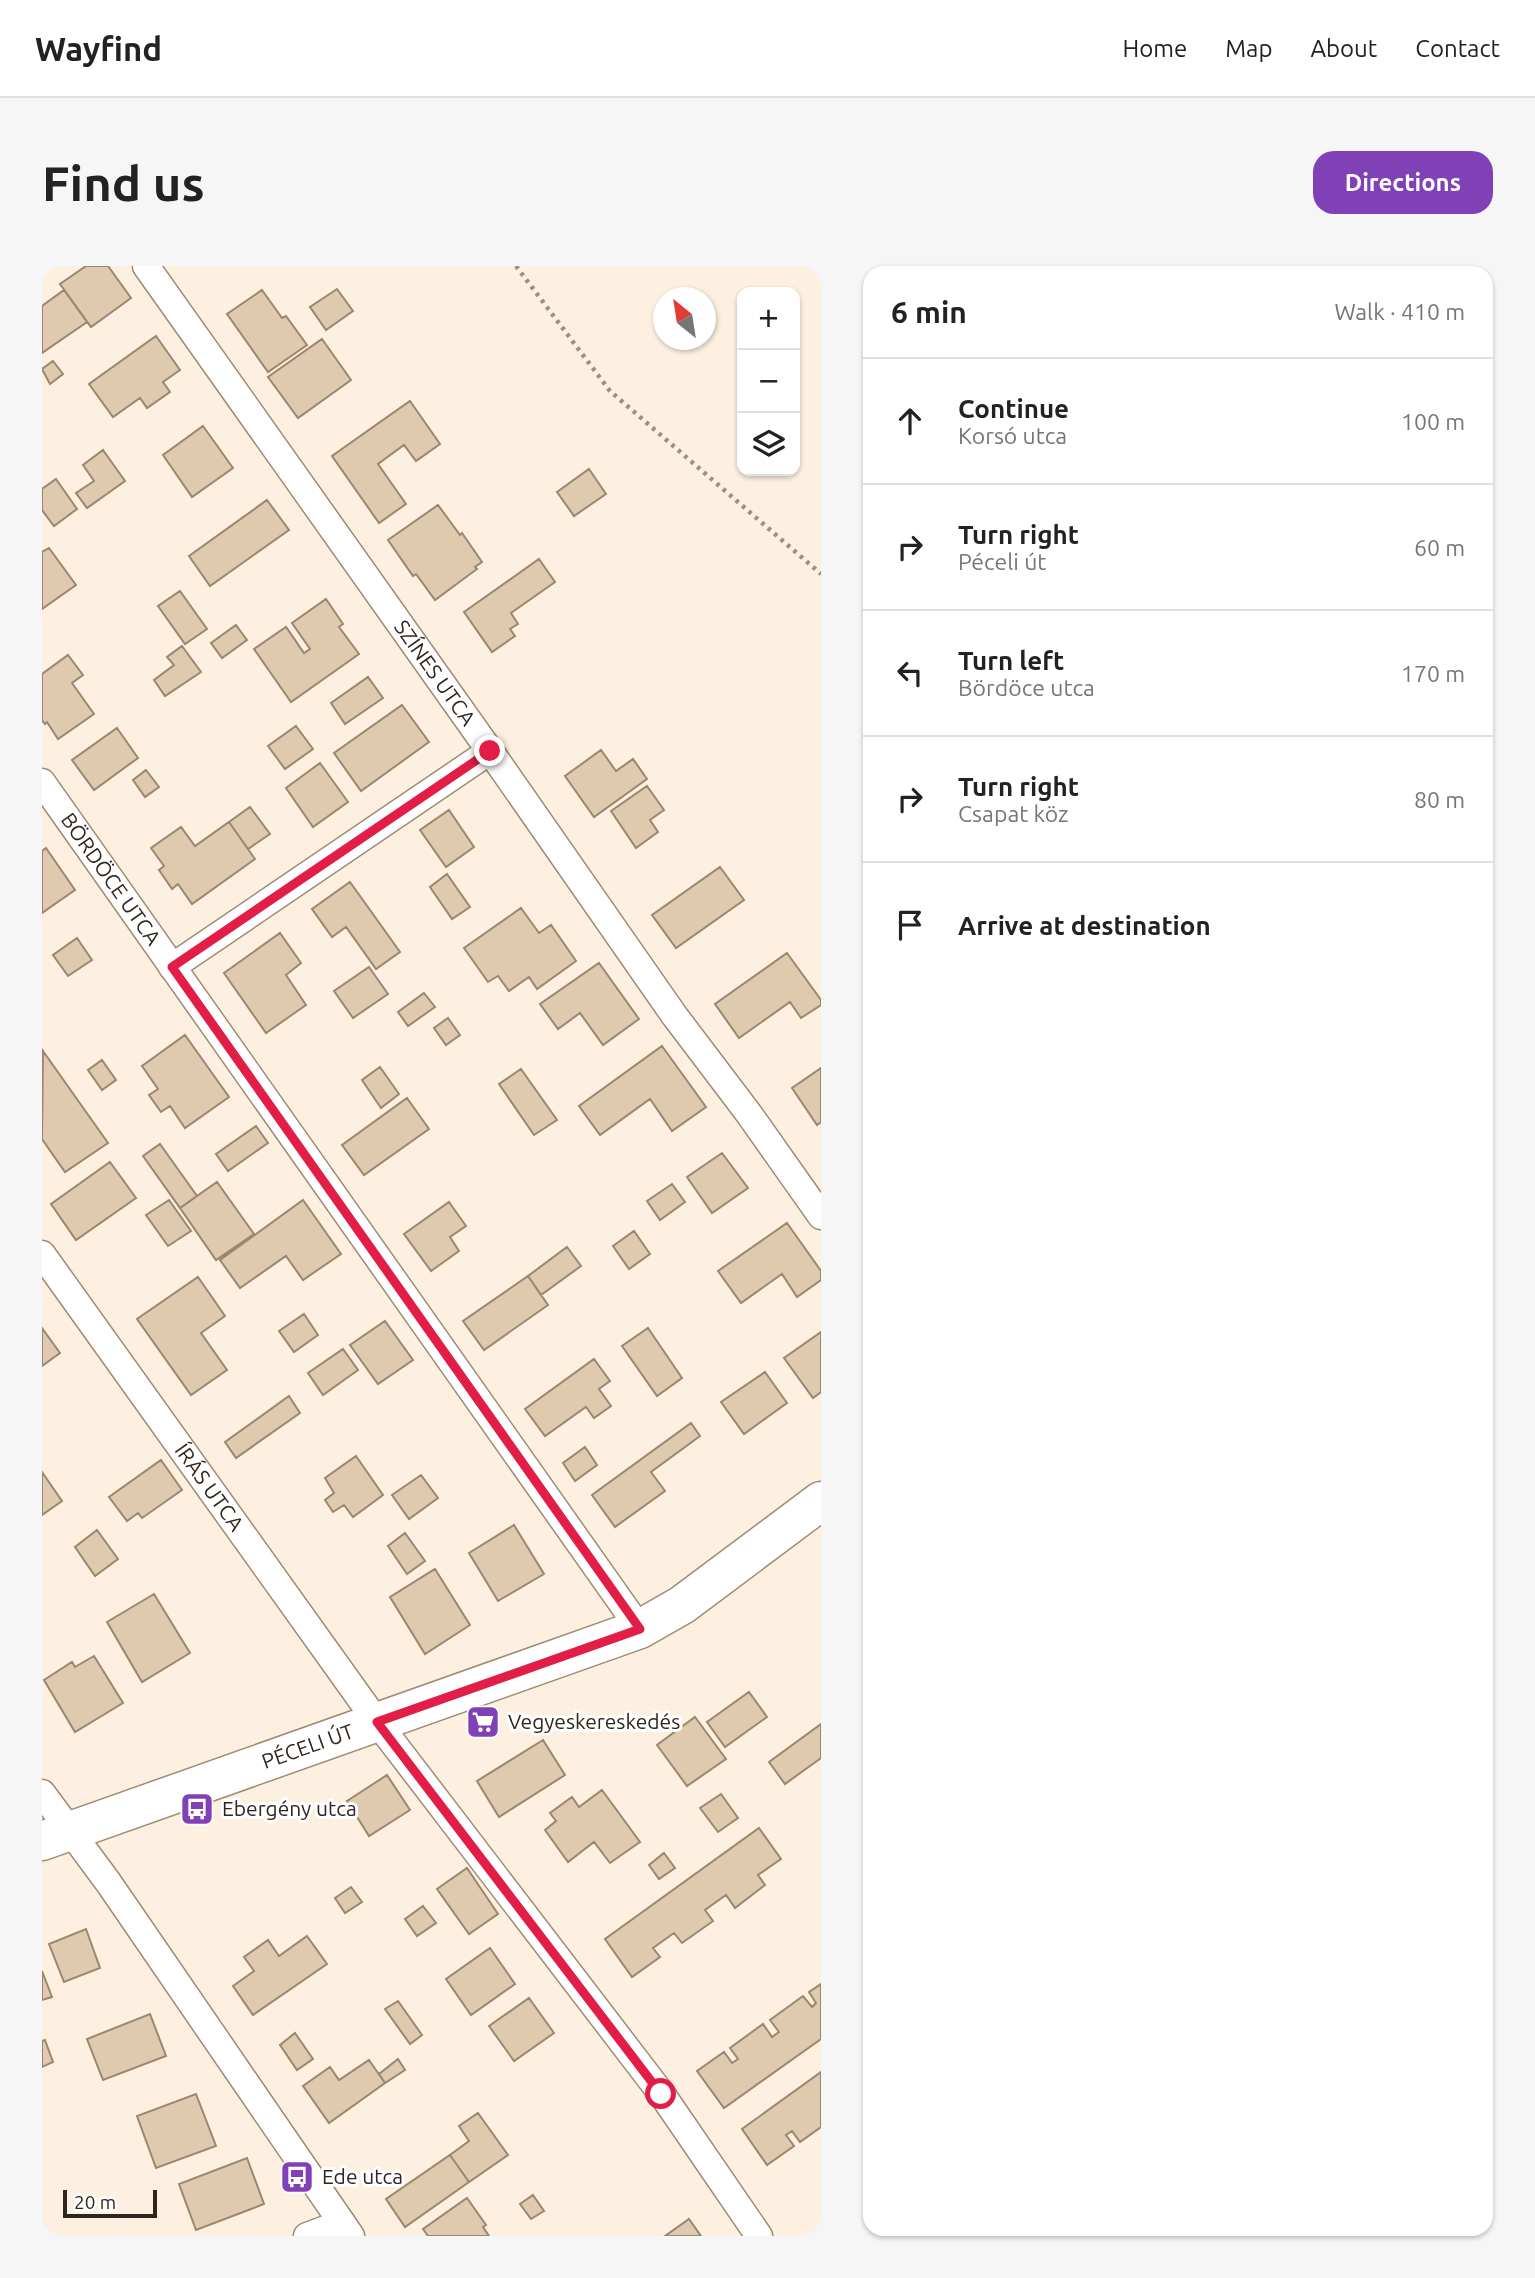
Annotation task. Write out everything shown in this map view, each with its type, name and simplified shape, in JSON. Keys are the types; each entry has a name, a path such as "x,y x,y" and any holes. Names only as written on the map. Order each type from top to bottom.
{"main road":[{"name":"PÉCELI ÚT","path":"55,1836 640,1629 681,1605 821,1501"}],"street":[{"name":"SZÍNES UTCA","path":"146,266 674,1015 821,1216"},
{"path":"172,967 490,751"},
{"name":"BÖRDÖCE UTCA","path":"42,782 640,1629"},
{"name":"ÍRÁS UTCA","path":"42,1254 377,1722 661,2094 759,2236"},
{"path":"42,1793 55,1836 108,1882 346,2229 307,2236"}],"path":[{"path":"516,266 610,391 821,574"}],"building":[{"path":"86,266 108,266 131,298 91,327 60,284"},
{"path":"337,289 353,311 326,330 310,307"},
{"path":"64,290 87,322 42,353 42,306"},
{"path":"262,290 282,318 286,316 307,345 268,372 227,314"},
{"path":"156,336 180,370 163,382 170,392 147,408 140,398 113,417 89,384"},
{"path":"322,339 351,380 298,418 268,377"},
{"path":"53,361 63,374 50,384 42,369"},
{"path":"410,401 440,444 416,461 404,445 378,464 406,504 379,523 332,456"},
{"path":"203,426 233,468 192,497 163,455"},
{"path":"103,450 125,481 87,508 76,493 94,481 83,465"},
{"path":"589,469 606,494 574,516 557,492"},
{"path":"56,479 77,509 54,526 42,510 42,489"},
{"path":"267,500 289,530 210,586 189,556"},
{"path":"438,505 482,562 475,567 477,569 435,600 416,574 413,576 388,540"},
{"path":"49,548 76,585 42,609 42,552"},
{"path":"539,559 555,582 511,613 518,624 510,629 515,636 492,652 464,612"},
{"path":"180,591 207,629 185,644 158,606"},
{"path":"326,599 343,624 339,627 359,654 291,702 254,649 286,627 304,653 310,649 292,623"},
{"path":"236,625 247,640 222,658 211,643"},
{"path":"182,646 201,672 165,696 154,680 174,665 167,657"},
{"path":"68,655 83,675 72,683 94,714 58,739 47,722 45,724 42,720 42,674"},
{"path":"368,677 383,698 345,724 331,703"},
{"path":"402,705 429,742 361,791 334,753"},
{"path":"296,726 313,749 285,769 268,746"},
{"path":"117,728 138,758 94,790 72,760"},
{"path":"601,750 616,771 633,759 647,779 594,817 565,776"},
{"path":"320,763 348,802 313,827 286,788"},
{"path":"146,770 159,787 145,797 133,780"},
{"path":"647,786 664,810 650,820 658,832 636,848 611,811"},
{"path":"250,807 270,834 248,849 229,822"},
{"path":"449,810 474,847 446,867 420,830"},
{"path":"229,822 255,859 192,904 178,884 172,889 159,870 164,866 151,848 181,827 195,846"},
{"path":"46,848 75,890 42,913 42,851"},
{"path":"720,867 744,900 676,948 652,915"},
{"path":"447,874 470,907 452,919 430,887"},
{"path":"350,882 400,952 376,969 346,927 332,937 312,909"},
{"path":"521,908 539,933 551,925 576,961 537,989 529,977 509,991 498,976 488,982 464,948"},
{"path":"280,933 301,963 286,975 306,1005 266,1033 224,973"},
{"path":"77,938 92,960 68,976 53,955"},
{"path":"787,953 821,1000 821,1005 801,1018 790,1002 739,1038 715,1004"},
{"path":"599,963 639,1019 603,1045 580,1013 558,1029 540,1004"},
{"path":"369,967 388,994 353,1018 334,991"},
{"path":"424,993 435,1007 408,1026 398,1012"},
{"path":"448,1018 460,1035 446,1045 434,1028"},
{"path":"185,1035 229,1097 185,1128 170,1106 161,1112 149,1095 158,1089 142,1066"},
{"path":"662,1046 706,1107 672,1131 650,1099 600,1135 579,1106"},
{"path":"43,1051 108,1143 65,1172 42,1139"},
{"path":"102,1060 116,1080 102,1090 88,1070"},
{"path":"380,1067 399,1094 381,1108 362,1080"},
{"path":"821,1068 821,1122 817,1125 792,1088"},
{"path":"521,1069 557,1120 534,1135 499,1084"},
{"path":"407,1098 429,1129 364,1175 342,1145"},
{"path":"256,1126 268,1143 228,1171 216,1154"},
{"path":"160,1144 197,1196 180,1208 143,1156"},
{"path":"722,1153 748,1188 712,1213 687,1177"},
{"path":"110,1162 136,1198 76,1240 51,1204"},
{"path":"217,1182 254,1234 216,1260 180,1208"},
{"path":"672,1184 685,1202 660,1220 647,1201"},
{"path":"169,1200 191,1231 168,1246 146,1215"},
{"path":"303,1200 341,1254 303,1280 286,1256 240,1288 220,1260"},
{"path":"449,1202 466,1226 450,1237 459,1251 431,1271 404,1234"},
{"path":"787,1223 821,1271 821,1280 797,1297 782,1274 741,1303 718,1271"},
{"path":"634,1231 650,1254 629,1269 613,1246"},
{"path":"567,1247 581,1266 541,1295 528,1276"},
{"path":"528,1276 548,1305 484,1350 463,1321"},
{"path":"198,1277 225,1316 201,1333 227,1370 191,1395 137,1319"},
{"path":"304,1314 318,1335 294,1352 279,1331"},
{"path":"385,1321 413,1360 378,1384 350,1345"},
{"path":"42,1328 60,1353 42,1366"},
{"path":"648,1328 682,1378 657,1396 622,1346"},
{"path":"821,1332 821,1392 813,1398 784,1358"},
{"path":"343,1349 358,1370 323,1395 308,1373"},
{"path":"594,1359 610,1381 599,1389 611,1406 594,1418 586,1407 545,1436 525,1409"},
{"path":"765,1372 787,1403 744,1434 721,1402"},
{"path":"289,1396 300,1413 236,1458 225,1442"},
{"path":"691,1423 700,1436 651,1472 665,1491 615,1527 592,1495"},
{"path":"585,1447 597,1465 575,1481 563,1463"},
{"path":"356,1456 383,1495 353,1517 344,1505 333,1512 325,1500 334,1493 325,1478"},
{"path":"161,1460 182,1490 142,1518 138,1513 127,1521 109,1497"},
{"path":"42,1472 62,1501 42,1515"},
{"path":"421,1475 438,1498 409,1519 392,1495"},
{"path":"514,1525 544,1574 498,1601 469,1553"},
{"path":"97,1530 118,1559 95,1576 75,1547"},
{"path":"405,1533 425,1561 407,1574 388,1546"},
{"path":"435,1569 470,1625 425,1654 390,1597"},
{"path":"154,1594 190,1653 142,1682 107,1622"},
{"path":"94,1656 123,1703 75,1732 44,1680 72,1662 75,1667"},
{"path":"749,1692 767,1717 725,1747 707,1722"},
{"path":"695,1717 726,1759 687,1786 657,1745"},
{"path":"821,1724 821,1758 785,1784 769,1762"},
{"path":"543,1740 565,1775 499,1817 477,1781"},
{"path":"387,1775 410,1810 369,1836 347,1801"},
{"path":"602,1790 640,1842 610,1863 594,1842 568,1862 545,1830 556,1821 550,1813 572,1797 579,1807"},
{"path":"721,1794 738,1818 718,1832 700,1808"},
{"path":"759,1828 781,1859 758,1875 765,1885 735,1908 726,1895 705,1910 713,1921 682,1943 674,1933 653,1948 660,1957 632,1977 605,1939"},
{"path":"664,1853 675,1868 659,1879 649,1865"},
{"path":"467,1868 498,1914 469,1934 437,1889"},
{"path":"351,1887 362,1902 345,1913 335,1898"},
{"path":"423,1906 436,1923 417,1936 405,1919"},
{"path":"86,1929 100,1968 64,1982 49,1944"},
{"path":"307,1936 327,1964 253,2015 233,1986 254,1971 244,1957 268,1940 279,1956"},
{"path":"490,1948 515,1984 471,2015 446,1979"},
{"path":"42,1971 52,1997 42,2000"},
{"path":"821,1984 821,2039 724,2108 697,2071 724,2052 732,2063 738,2059 730,2048 763,2024 772,2037 779,2032 770,2020 803,1996 812,2007 816,2003 809,1992"},
{"path":"529,1998 554,2033 514,2061 489,2026"},
{"path":"398,2001 422,2035 410,2044 385,2009"},
{"path":"150,2014 166,2056 103,2080 87,2039"},
{"path":"295,2033 313,2059 297,2070 280,2045"},
{"path":"45,2040 53,2062 42,2067 42,2041"},
{"path":"398,2059 405,2070 385,2083 379,2074"},
{"path":"369,2060 385,2083 329,2123 303,2086 330,2067 339,2080"},
{"path":"821,2072 821,2127 800,2142 792,2131 786,2135 794,2146 767,2165 742,2129"},
{"path":"196,2094 216,2146 156,2168 137,2116"},
{"path":"478,2113 508,2155 469,2182 450,2155 469,2141 459,2126"},
{"path":"450,2155 469,2182 405,2227 386,2199"},
{"path":"247,2158 264,2204 196,2230 179,2184"},
{"path":"533,2195 544,2211 531,2219 520,2204"},
{"path":"467,2198 486,2225 483,2227 489,2236 428,2236 423,2229"},
{"path":"689,2219 701,2236 665,2236"}],"place":[{"name":"Vegyeskereskedés","path":"483,1722"},
{"name":"Ebergény utca","path":"197,1809"},
{"name":"Ede utca","path":"297,2177"}],"route":[{"path":"490,751 172,967 640,1629 377,1722 661,2094"}]}
